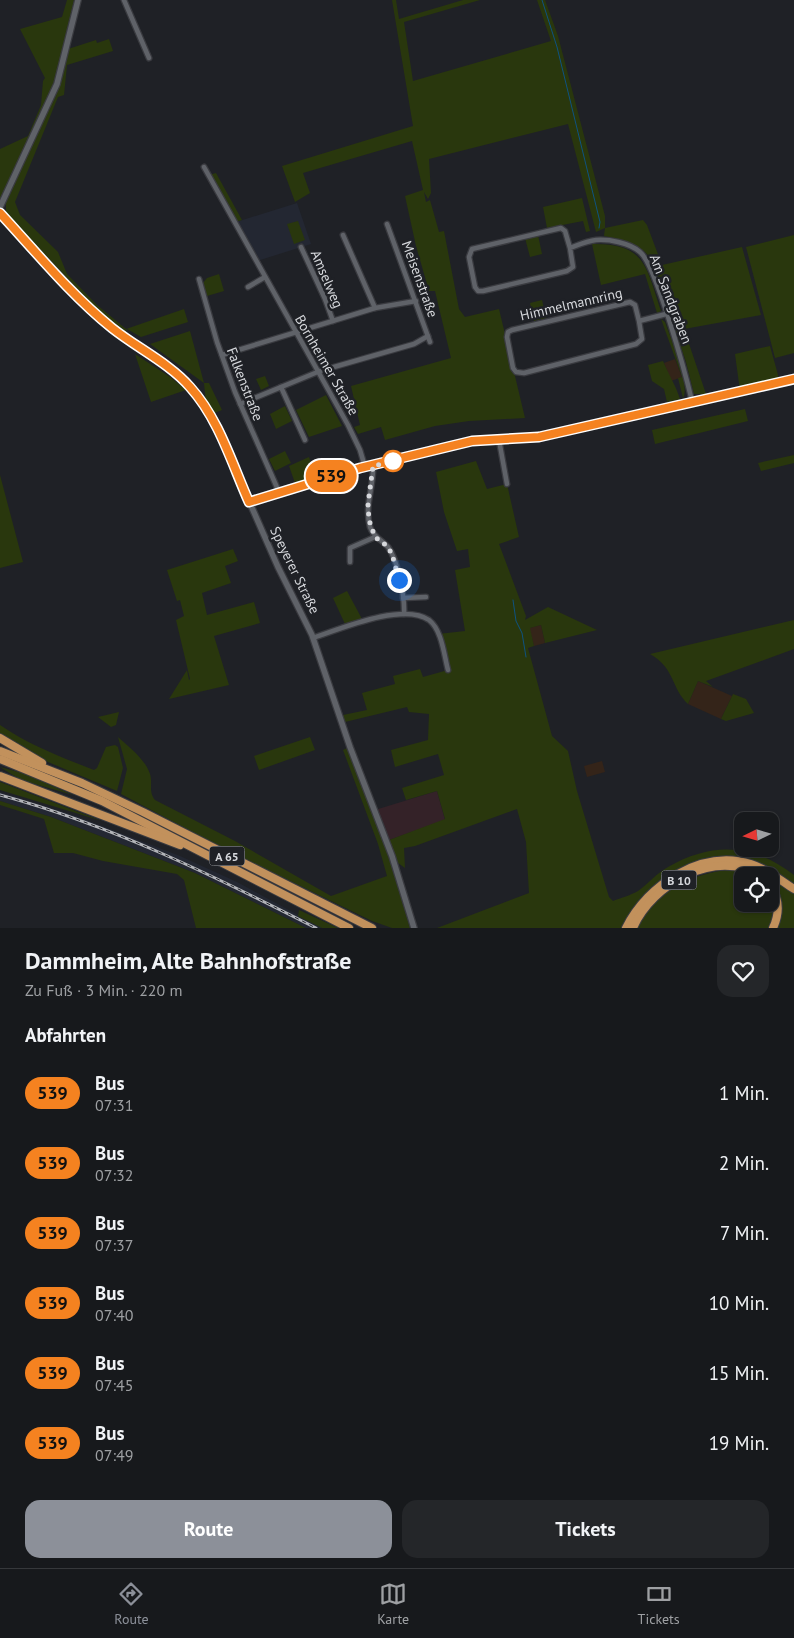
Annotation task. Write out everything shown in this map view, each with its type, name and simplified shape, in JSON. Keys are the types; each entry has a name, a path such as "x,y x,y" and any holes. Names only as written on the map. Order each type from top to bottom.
{"highway":[{"name":"A 65","path":"0,738 82,783 372,928"},
{"name":"A 65","path":"0,750 82,783"},
{"name":"A 65","path":"0,759 102,801 210,856 284,897 349,928"},
{"name":"A 65","path":"0,776 210,856"},
{"name":"B 10","path":"626,928 638,908 660,885 687,869 710,862 736,861 754,865 776,876 794,890"},
{"name":"B 10","path":"633,928 650,902 678,880 711,868 734,867"},
{"path":"773,928 777,912"}],"street":[{"path":"0,207 58,84 78,0"},
{"path":"124,0 149,58"},
{"name":"Bornheimer Straße","path":"204,167 316,372 356,440 364,467"},
{"name":"Speyerer Straße","path":"0,213 63,281 112,328 173,371 191,388 205,408 224,444 249,502 314,638 350,746 390,851 414,928"},
{"name":"Meisenstraße","path":"387,224 430,342"},
{"path":"561,228 565,232 570,248 572,267 567,271 483,291 478,291 475,287 469,257 472,249 561,228"},
{"path":"343,235 375,308"},
{"name":"Am Sandgraben","path":"570,248 596,240 624,244 644,255 683,364 692,401"},
{"name":"Amselweg","path":"301,247 333,321"},
{"path":"248,287 264,277"},
{"name":"Falkenstraße","path":"199,279 222,355 240,404 279,492"},
{"path":"222,355 296,334 375,308 416,301"},
{"name":"Himmelmannring","path":"630,302 635,305 639,321 642,339 636,344 524,373 516,372 513,368 507,337 508,332 512,330 630,302"},
{"path":"639,321 666,314"},
{"path":"240,404 316,372 414,344 428,336"},
{"path":"249,502 364,467 472,441 544,436 794,379"},
{"path":"281,387 305,440"},
{"path":"499,440 506,484"},
{"path":"373,466 368,511 375,537 387,546 392,554 403,598 404,614"},
{"path":"350,562 350,548 375,537"},
{"path":"403,598 426,596"},
{"path":"314,638 369,620 404,614 424,618 434,627 448,670"}],"shaded area":[{"path":"297,203 311,244 257,261 236,222"},
{"path":"675,359 682,377 671,381 664,363"},
{"path":"541,625 545,643 534,646 529,628"},
{"path":"698,681 732,696 721,719 688,704"},
{"path":"602,761 605,772 587,777 584,766"},
{"path":"437,791 445,820 389,840 385,836 375,810"},
{"path":"0,792 76,816 180,856 237,882 322,928 306,928 195,873 51,817 0,801"}],"green space":[{"path":"67,0 74,0 54,84 0,202 0,149 28,136 41,105 43,81 45,78 20,29 62,17"},
{"path":"392,0 396,0 399,19 463,0 480,0 404,22 413,81 551,41 537,0 545,0 558,36 605,216 605,228 596,232 568,124 429,159 431,193 428,199 424,192 426,202 430,200 439,232 444,231 459,309 465,317 499,309 525,418 469,421 435,426 385,440 381,427 358,434 354,427 360,425 351,386 451,358 435,291 429,291 416,246 405,196 423,190 412,141 303,173 310,193 295,202 282,166 413,126"},
{"path":"109,39 113,51 67,65 64,95 58,97 15,202 20,215 58,252 67,274 97,305 126,329 184,309 188,322 141,337 127,329 125,334 95,310 6,215 6,203 59,84 68,49 96,40 97,43"},
{"path":"216,173 242,220 236,222 209,175"},
{"path":"582,198 590,231 586,232 583,221 547,228 543,207"},
{"path":"643,220 647,225 662,265 742,247 761,315 684,329 706,394 694,394 686,362 651,259 636,245 604,236 605,228"},
{"path":"298,221 305,240 294,244 287,224"},
{"path":"538,235 542,254 530,257 525,238"},
{"path":"794,235 794,353 775,358 746,247"},
{"path":"592,244 610,245 634,253 647,270 661,311 657,313 645,274 601,285"},
{"path":"219,274 224,291 207,296 203,283 207,278"},
{"path":"542,300 546,318 534,321 530,303"},
{"path":"661,319 665,322 682,373 685,392 683,398 678,378 682,377"},
{"path":"190,331 204,383 150,344"},
{"path":"770,346 780,382 740,391 735,354"},
{"path":"135,354 170,377 186,390 151,402"},
{"path":"663,361 680,399 667,402 664,389 652,381 648,365"},
{"path":"265,376 269,386 261,390 256,379"},
{"path":"204,383 209,383 222,410 212,414 206,404"},
{"path":"326,395 342,426 309,437 296,410"},
{"path":"285,406 292,421 276,429 270,414"},
{"path":"745,409 748,421 655,444 652,430"},
{"path":"285,451 291,463 275,471 269,459"},
{"path":"794,455 794,463 761,471 758,463"},
{"path":"309,457 316,478 295,483 289,466"},
{"path":"476,461 487,489 507,484 519,537 499,544 526,616 525,620 548,607 597,630 545,643 541,625 530,628 534,646 528,648 552,736 568,751 577,791 609,897 613,901 632,894 668,867 701,853 717,850 734,850 734,858 766,858 794,875 794,885 779,874 779,867 768,867 751,860 672,875 656,885 639,902 624,928 437,928 529,893 526,842 517,809 415,846 404,848 405,868 398,863 389,840 445,819 437,791 406,800 402,788 444,775 438,754 395,767 391,750 428,740 429,714 409,712 407,707 345,722 343,715 367,710 362,693 395,684 393,676 420,669 423,677 448,670 438,634 465,631 455,570 470,567 468,549 457,551 444,512 436,472"},
{"path":"0,475 23,562 0,568"},
{"path":"233,549 238,561 225,566 231,583 202,593 207,615 254,602 260,623 214,636 229,685 169,699 187,670 190,679 176,620 184,616 180,600 177,601 167,570"},
{"path":"347,591 362,619 345,624 333,598"},
{"path":"794,620 794,649 706,681 713,687 698,681 688,704 678,691 664,665 650,654"},
{"path":"733,694 746,699 754,713 726,721 721,719"},
{"path":"119,712 116,725 111,727 98,717"},
{"path":"0,725 34,745 94,770 97,768 106,747 115,745 118,747 123,768 117,791 48,762 18,747 0,735"},
{"path":"118,737 136,754 148,769 151,778 151,790 155,800 235,841 331,896 387,876 378,844 343,750 347,748 386,848 410,928 392,928 372,921 219,846 121,794 127,769"},
{"path":"310,737 315,750 259,770 254,756"},
{"path":"0,767 26,774 73,795 21,780"},
{"path":"0,782 102,821 0,790"},
{"path":"0,801 51,817 195,873 306,928 196,928 184,880 177,874 103,861 73,853 54,853 44,819 0,805"},
{"path":"728,863 750,867 722,865 687,873 658,892 629,928 637,914 658,891 683,874 697,869"},
{"path":"734,870 734,912 774,912 768,928 635,928 653,905 674,888 686,881 712,872"},
{"path":"779,882 794,892 794,928 775,928 780,914"},
{"path":"299,910 338,928 322,928 298,916"}],"waterway":[{"path":"542,0 557,47 600,222 599,228"},
{"path":"513,600 516,621 522,633 526,657"}],"railway":[{"path":"0,795 82,821 161,853 239,889 316,928"}],"bus line":[{"name":"539","path":"0,213 97,315 128,340 173,371 191,388 201,401 224,444 249,502 360,468 472,441 539,437 794,379"}],"route":[{"path":"393,461 399,460 373,466 374,472 368,499 368,511 373,535 387,546 392,554 399,580"}]}
